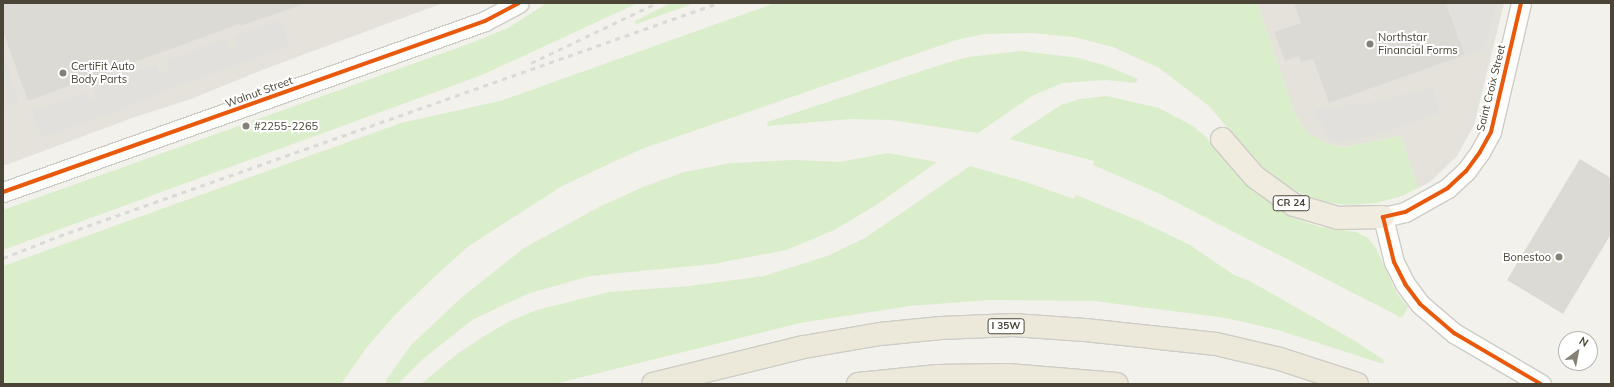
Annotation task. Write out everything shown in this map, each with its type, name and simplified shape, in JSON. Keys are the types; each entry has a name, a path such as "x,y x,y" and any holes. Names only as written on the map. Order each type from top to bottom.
{"highway":[{"name":"CR 24","path":"1222,138 1255,177 1294,205 1338,218 1383,217"},
{"name":"I 35W","path":"653,384 804,348 880,334 941,328 1013,326 1085,330 1216,344 1280,359 1357,384"},
{"path":"858,384 938,376 1008,375 1117,384"}],"street":[{"name":"Walnut Street","path":"3,192 485,21 519,3"},
{"name":"Saint Croix Street","path":"1383,217 1405,212 1448,188 1466,171 1480,152 1491,132 1521,3"},
{"path":"1383,217 1394,262 1420,304 1454,333 1541,384"}],"shaded area":[{"path":"3,3 443,3 262,70 191,99 135,117 3,166"},
{"path":"1257,3 1504,3 1474,125 1457,156 1430,182 1418,188 1401,136 1345,147 1328,144 1315,139 1306,132 1295,114"},
{"path":"1448,3 1497,3 1483,50 1466,55"},
{"path":"280,20 290,46 171,88 118,111 42,138 32,111 85,92 88,101 93,102 96,99 93,89 157,64 160,73 167,73 169,68 166,60 225,39 229,49 234,49 236,46 233,36"},
{"path":"3,57 19,102 3,107"},
{"path":"1432,87 1440,112 1391,131 1336,143 1328,139 1315,110 1330,105 1332,110 1355,103 1360,106"}],"green space":[{"path":"547,3 638,3 482,75 3,250 3,210 471,43 508,28"},
{"path":"671,3 695,3 636,24 635,21"},
{"path":"775,3 1257,3 1295,114 1306,132 1328,144 1345,147 1401,136 1418,188 1402,196 1376,203 1345,205 1314,200 1278,181 1261,168 1209,106 1159,68 1113,47 1074,37 1032,33 984,34 956,40 639,150 562,186 469,246 434,277 394,316 367,347 341,384 3,384 3,266 401,123 500,101"},
{"path":"1022,51 1079,58 1107,66 1138,79 1136,83 1105,80 1062,83 1032,96 978,133 891,120 851,119 768,126 767,122 946,63 968,57"},
{"path":"1107,96 1159,108 1193,126 1205,136 1249,188 1289,216 1320,227 1356,232 1368,238 1376,248 1397,294 1408,307 1402,318 1158,193 1093,165 1094,161 1009,139 1061,105 1080,99"},
{"path":"888,153 937,162 875,206 834,230 787,250 713,264 590,276 527,294 472,320 423,359 398,384 387,384 386,380 411,345 461,298 524,248 601,206 643,187 684,172 731,163 794,160 839,162"},
{"path":"970,166 1026,182 1074,199 1076,195 1140,221 1190,245 1234,275 1248,280 1355,341 1384,360 1383,364 1278,330 1226,318 1094,301 990,300 910,306 800,323 554,384 421,384 457,354 486,335 510,321 537,310 609,292 689,286 764,276 827,256 865,238"}],"building":[{"name":"CertiFit Auto Body Parts","path":"3,3 300,3 301,5 240,26 239,24 28,101 3,31"},
{"name":"Northstar Financial Forms","path":"1294,3 1446,3 1465,55 1329,103 1313,58 1301,62 1299,56 1285,61 1274,32 1301,23"},
{"name":"Bonestoo","path":"1580,159 1611,178 1611,234 1563,314 1507,280"}],"railway":[{"path":"531,63 657,3"},
{"path":"3,258 59,236 718,3"}],"cycle path":[{"path":"3,192 485,21 519,3"},
{"path":"1521,3 1491,132 1480,152 1466,171 1448,188 1405,212 1383,217 1394,262 1405,284 1420,304 1454,333 1541,384"}],"place":[{"name":"Northstar Financial Forms","path":"1370,44"},
{"name":"CertiFit Auto Body Parts","path":"63,73"},
{"name":"#2255-2265","path":"246,126"},
{"name":"Bonestoo","path":"1559,257"}]}
